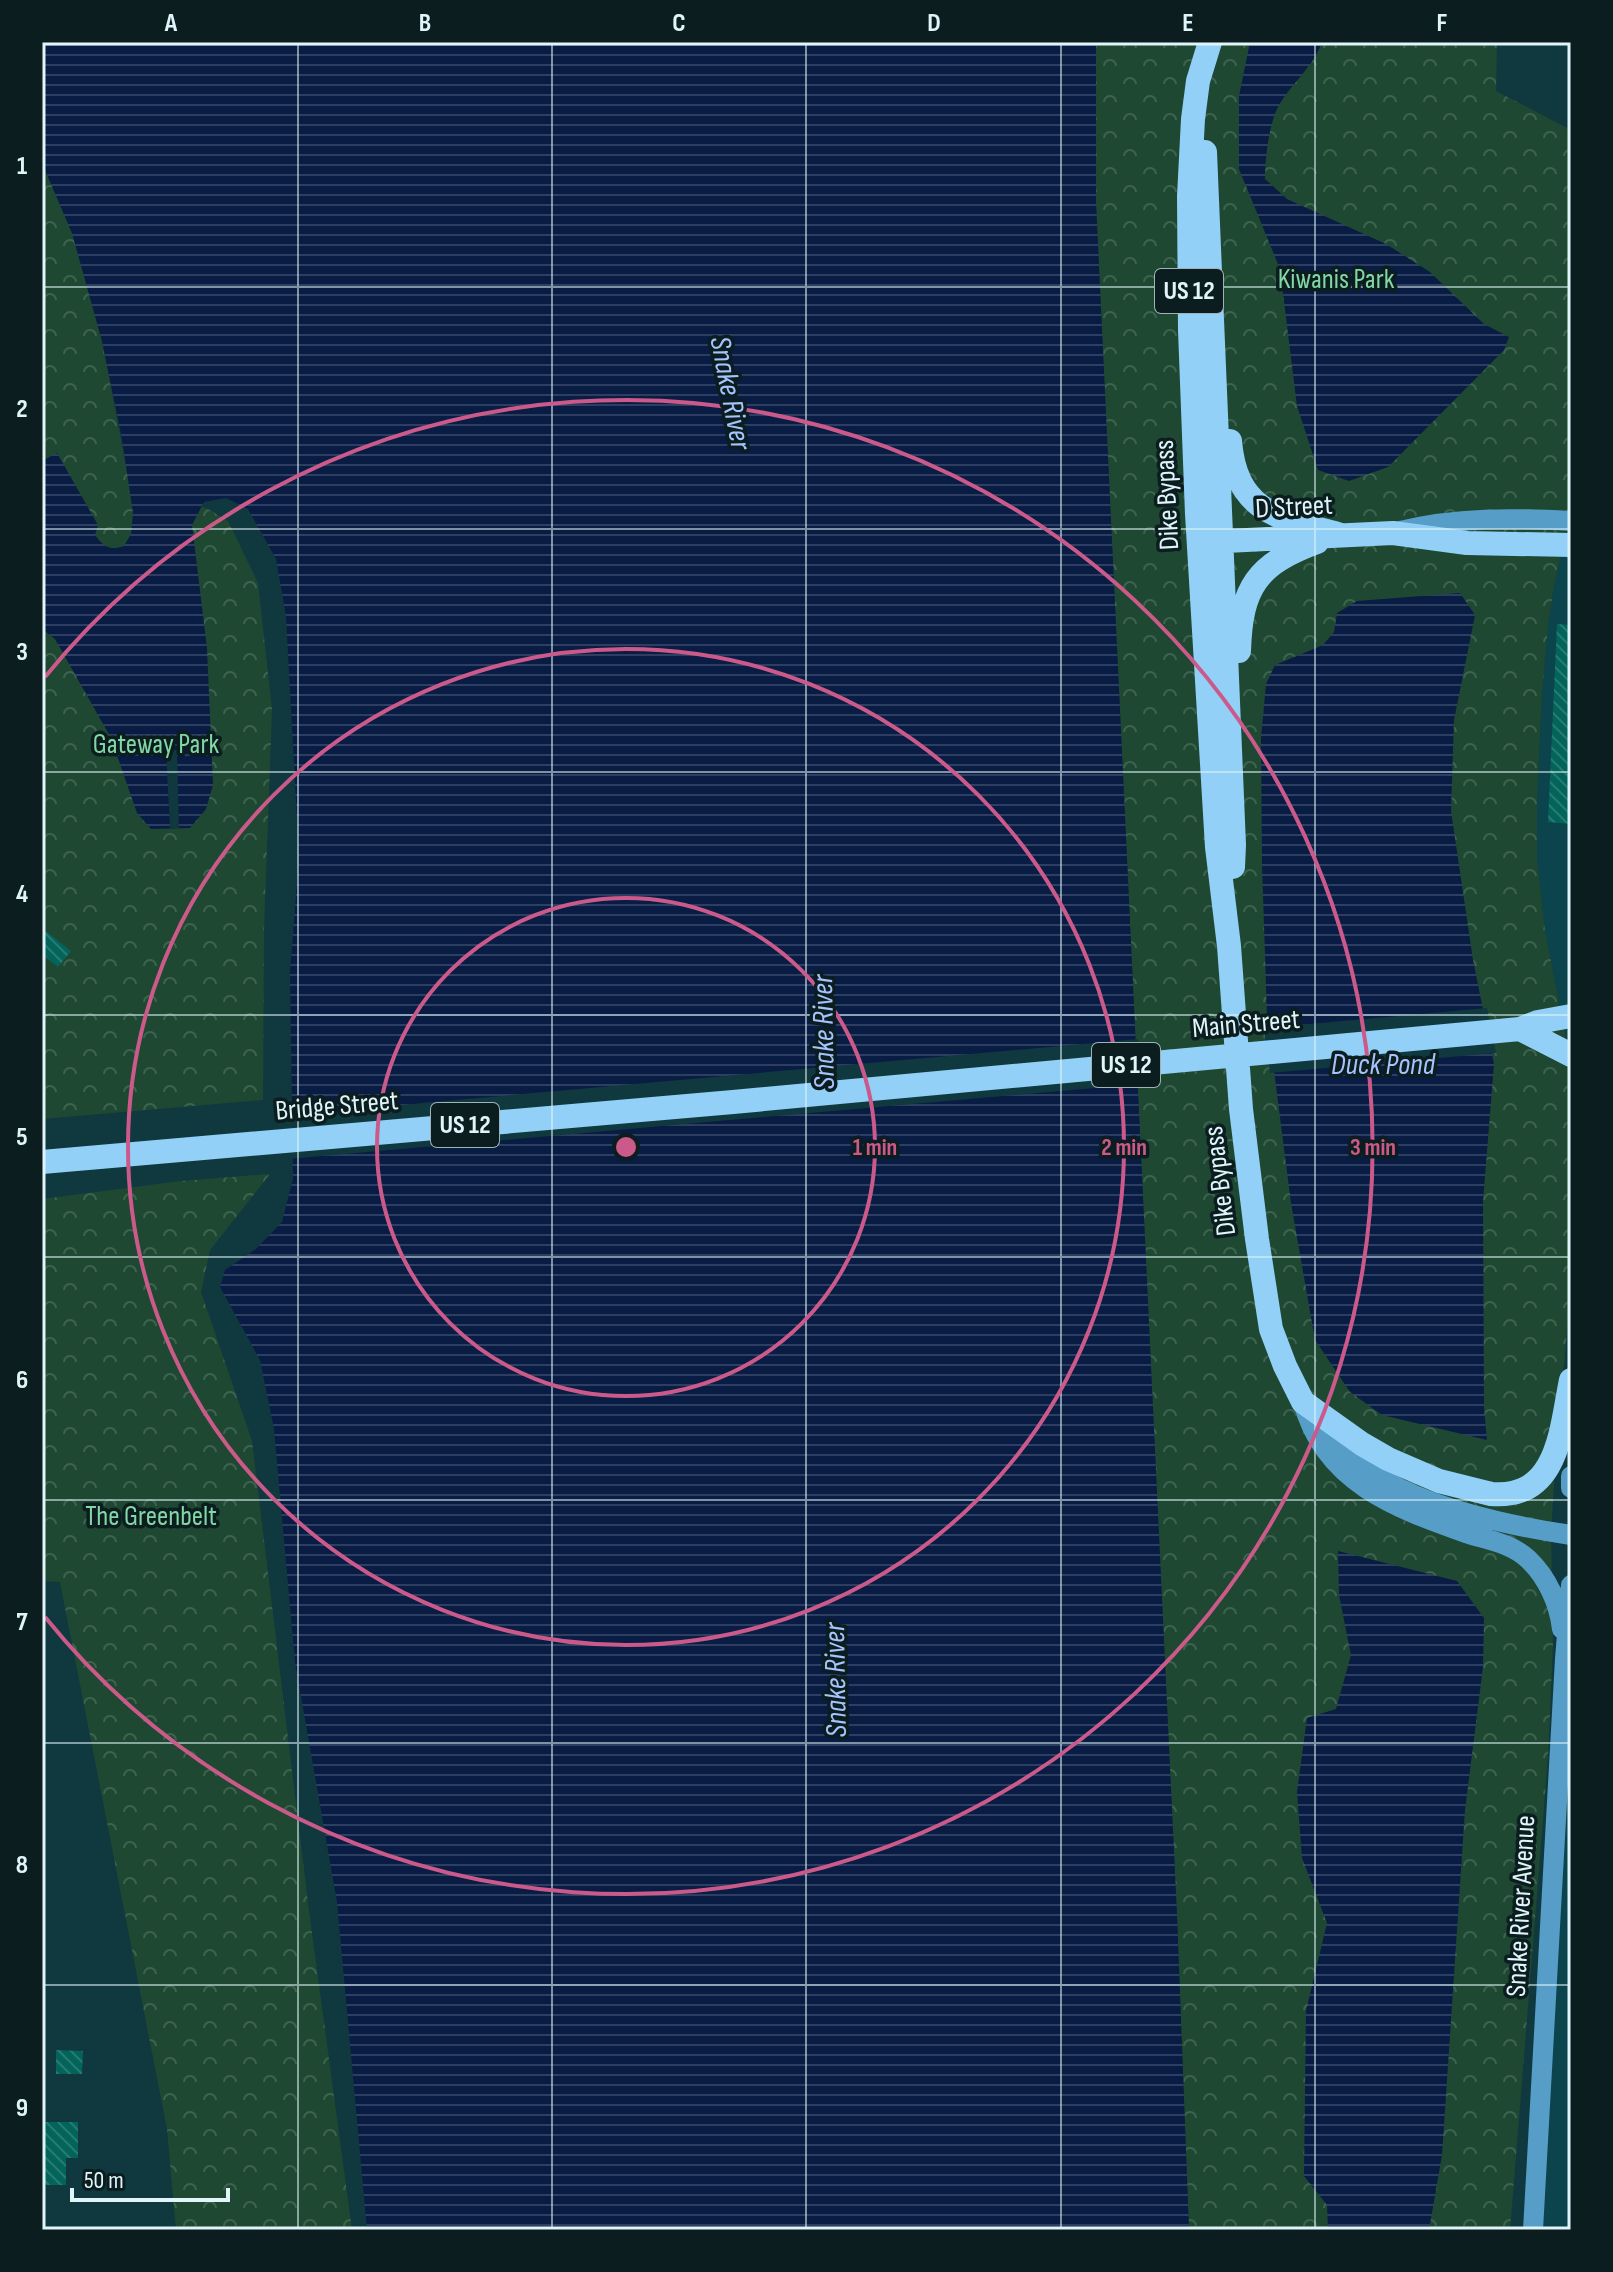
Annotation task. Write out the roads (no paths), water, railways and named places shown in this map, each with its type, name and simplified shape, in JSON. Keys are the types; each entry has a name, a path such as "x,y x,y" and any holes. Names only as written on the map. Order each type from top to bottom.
{"highway":[{"name":"Dike Bypass","path":"1210,42 1205,155 1215,815 1229,946 1241,1109 1263,1280 1271,1329 1303,1402"},
{"name":"Dike Bypass","path":"1210,42 1198,81 1194,109 1189,196 1190,330 1234,845 1229,946"},
{"path":"1206,196 1235,472 1249,497 1259,505 1274,514 1338,534"},
{"name":"D Street","path":"1210,541 1393,533 1467,543 1571,545"},
{"path":"1234,845 1240,632 1246,600 1260,573 1279,558 1338,534"},
{"name":"US 12","path":"1530,1033 1538,1022 1571,1016"},
{"path":"1530,1033 1571,1055"},
{"name":"Main Street","path":"733,1102 1530,1033"},
{"name":"Bridge Street","path":"42,1162 733,1102"},
{"name":"US 12","path":"1303,1402 1388,1459 1439,1481 1498,1495 1532,1485 1551,1465 1571,1380"}],"main road":[{"name":"D Street","path":"1393,533 1465,520 1571,521"},
{"name":"Main Street","path":"1530,1033 1571,1040"},
{"path":"1303,1402 1335,1442 1370,1471 1388,1481 1459,1509 1571,1535"},
{"path":"1303,1402 1307,1419 1319,1443 1364,1488 1401,1509 1506,1545 1527,1558 1540,1572 1553,1596 1561,1621 1565,1659"},
{"path":"1571,1476 1571,1488"},
{"name":"Snake River Avenue","path":"1533,2230 1571,1585"}],"water":[{"name":"Snake River","path":"42,42 1096,42 1096,203 1177,1916 1189,2230 367,2230 337,1902 295,1662 274,1429 260,1360 220,1287 225,1270 256,1249 282,1222 293,1179 290,972 299,857 286,616 276,559 248,509 226,498 204,502 192,525 207,648 213,785 206,809 190,828 151,829 137,813 111,738 55,639 42,629 42,461 57,453 98,525 95,535 104,545 111,548 124,546 131,534 133,513 102,341 72,233 42,163"},
{"path":"1250,42 1322,42 1276,112 1268,141 1265,179 1287,199 1386,244 1430,272 1484,324 1509,337 1504,350 1388,467 1349,481 1318,470 1297,406 1280,269 1239,169 1239,96"},
{"name":"Duck Pond","path":"1460,593 1475,615 1454,720 1451,811 1473,960 1494,1064 1483,1201 1484,1408 1487,1440 1382,1415 1350,1392 1315,1340 1291,1203 1267,1016 1262,864 1261,738 1266,684 1275,665 1323,645 1334,632 1337,613 1357,601"},
{"path":"1338,1551 1457,1581 1484,1618 1483,1667 1465,1810 1442,2155 1429,2230 1328,2230 1327,2205 1304,2176 1306,2011 1327,1923 1302,1858 1297,1792 1307,1718 1336,1709 1351,1655 1339,1595"}],"park label":[{"name":"Kiwanis Park","path":"1336,279"},
{"name":"Gateway Park","path":"156,744"},
{"name":"The Greenbelt","path":"151,1516"}]}
